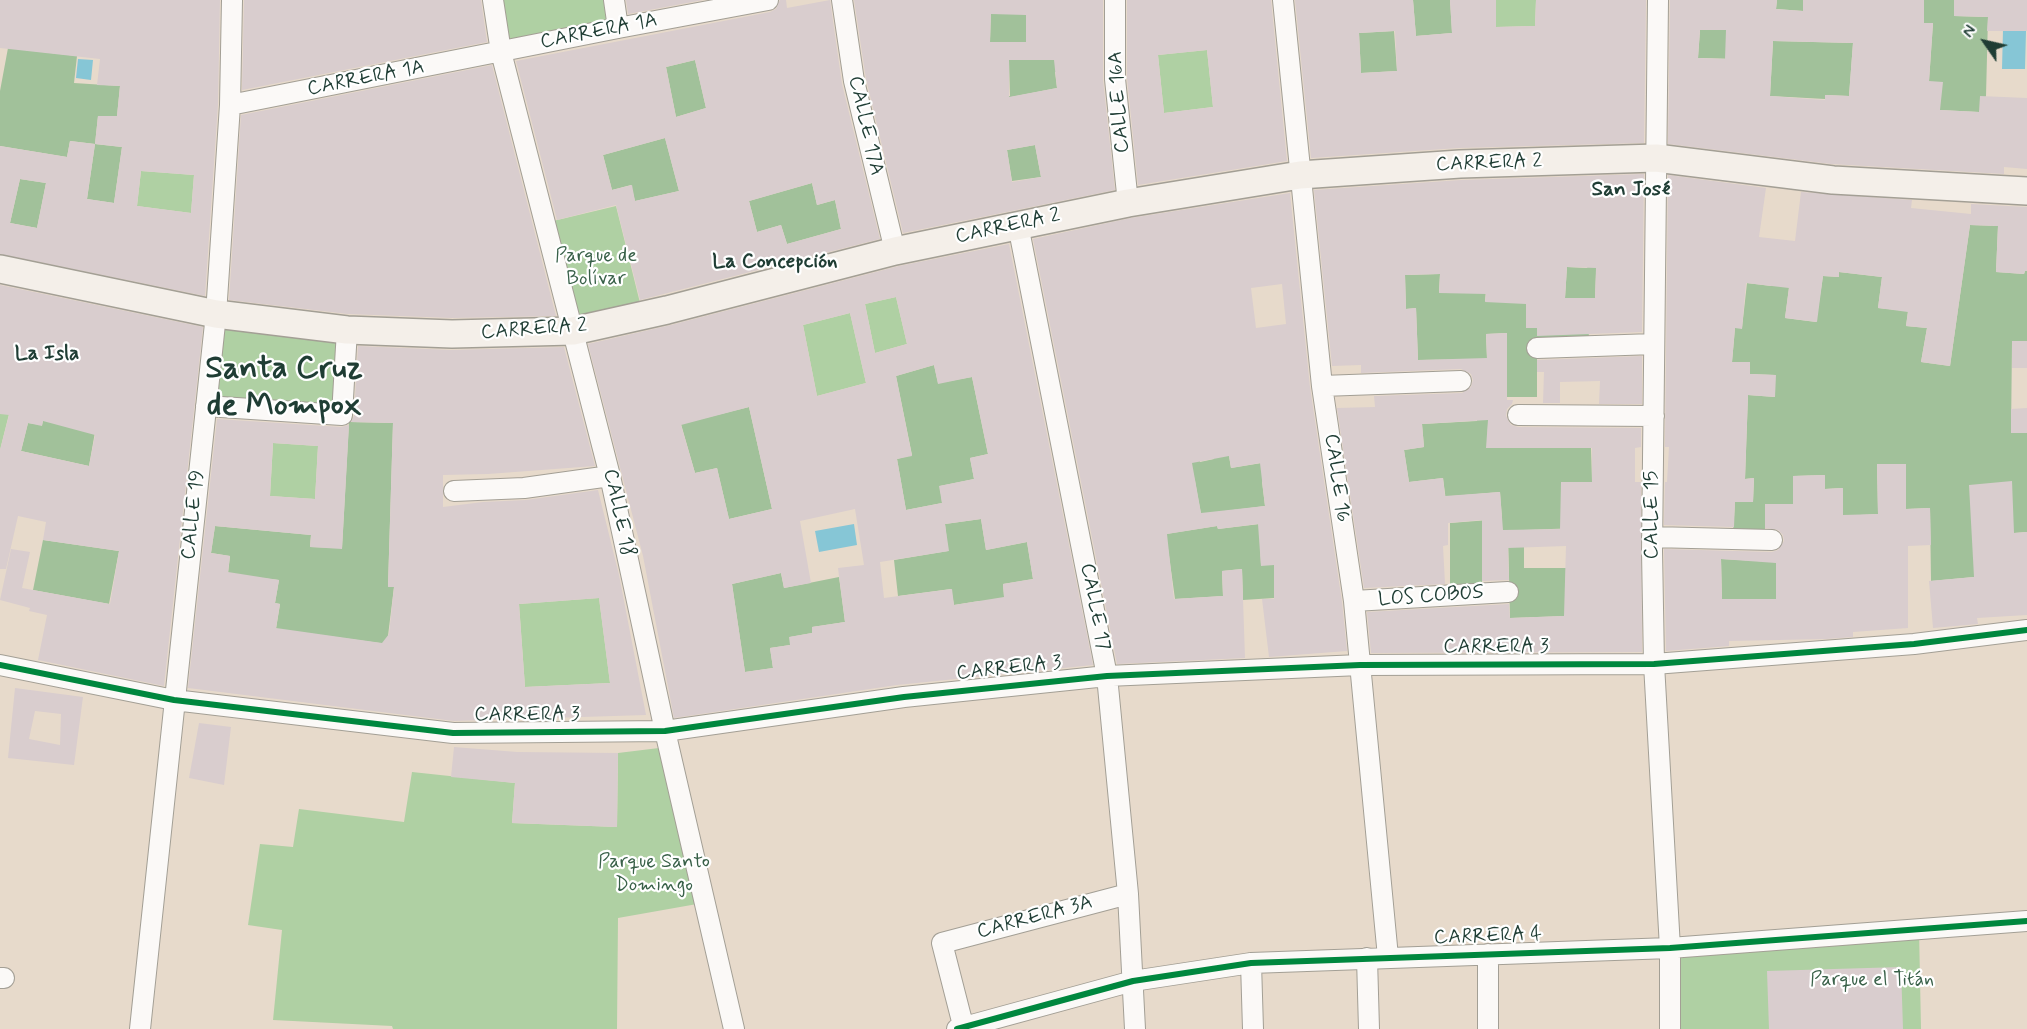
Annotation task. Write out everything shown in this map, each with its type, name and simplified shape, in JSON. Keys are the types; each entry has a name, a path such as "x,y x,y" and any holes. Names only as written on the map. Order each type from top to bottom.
{"main road":[{"name":"CARRERA 2","path":"0,270 216,314 347,330 452,334 573,331 667,310 895,251 1128,203 1300,175 1460,164 1656,158 1833,180 2027,191"}],"street":[{"name":"CALLE 19","path":"153,1029 180,701 216,314 230,105 232,0"},
{"name":"CALLE 18","path":"493,0 501,52 610,476 665,732 734,1029"},
{"path":"614,0 618,28"},
{"name":"CARRERA 1A","path":"230,105 768,0"},
{"name":"CALLE 17A","path":"842,0 854,81 895,251"},
{"name":"CALLE 16A","path":"1115,0 1115,79 1128,203"},
{"name":"CALLE 16","path":"1283,0 1322,386 1354,602 1388,957"},
{"name":"CALLE 15","path":"1658,0 1652,537 1654,664 1670,948 1670,1029"},
{"name":"CALLE 17","path":"1018,225 1107,676 1128,894 1135,1029"},
{"path":"206,406 342,415 347,330"},
{"path":"1537,348 1654,344"},
{"path":"1322,386 1461,381"},
{"path":"1518,415 1654,416"},
{"path":"454,491 524,488 610,476"},
{"path":"1652,537 1772,540"},
{"name":"LOS COBOS","path":"1354,602 1508,592"},
{"name":"CARRERA 3","path":"0,665 180,701 453,733 665,732 904,697 1107,676 1360,664 1654,664 1914,644 2027,630"},
{"name":"CALLE 19","path":"140,1029 180,701"},
{"name":"CARRERA 3A","path":"961,1028 942,943 1128,894"},
{"name":"CARRERA 4","path":"961,1028 1133,981 1251,963 1670,948 2027,921"},
{"path":"1488,954 1488,1029"},
{"path":"1367,958 1370,1029"},
{"path":"1251,963 1253,1029"}],"green space":[{"path":"493,0 614,0 618,28 501,52"},
{"path":"1413,0 1450,0 1452,33 1416,36"},
{"path":"1496,0 1536,0 1535,26 1496,27"},
{"path":"1777,0 1803,0 1803,11 1776,9"},
{"path":"1924,0 1954,0 1954,16 1988,17 1986,96 1979,112 1940,110 1929,81 1933,23 1923,23"},
{"path":"991,6 1026,15 1026,42 990,42"},
{"path":"1700,30 1726,30 1742,59 1698,58"},
{"path":"1394,31 1397,71 1361,73 1359,33"},
{"path":"1773,41 1853,43 1849,96 1826,95 1825,99 1770,96"},
{"path":"8,48 77,56 74,83 120,86 117,116 98,116 95,144 70,141 67,157 0,146 0,91"},
{"path":"1207,50 1213,107 1164,113 1158,55"},
{"path":"695,60 706,108 676,117 666,67"},
{"path":"1009,60 1066,60 1067,70 1055,72 1057,88 1011,97 992,99 1010,96"},
{"path":"665,138 679,191 635,201 631,185 612,190 603,155"},
{"path":"95,144 122,147 114,203 87,199"},
{"path":"1035,145 1041,177 1012,181 1007,150"},
{"path":"141,171 194,175 191,213 137,206"},
{"path":"20,179 46,183 37,228 10,223"},
{"path":"812,183 817,205 835,200 841,229 787,244 781,225 757,232 749,201"},
{"name":"Parque de Bolívar","path":"616,206 643,315 577,331 549,222"},
{"path":"1970,225 1998,226 1996,272 2024,274 2027,271 2027,341 2012,342 2011,433 2027,433 2027,532 2014,533 1974,577 1931,581 1930,508 1906,509 1906,464 1877,464 1878,514 1843,516 1842,488 1825,489 1824,475 1793,476 1793,504 1765,505 1765,534 1733,533 1735,502 1753,502 1754,478 1745,479 1748,395 1775,397 1775,375 1750,374 1750,362 1732,362 1735,328 1742,328 1747,283 1771,286 1791,272 1785,318 1816,322 1823,276 1839,277 1839,272 1882,277 1878,308 1908,311 1906,326 1927,328 1921,362 1950,366"},
{"path":"1597,250 1595,298 1565,298 1567,267 1587,268"},
{"path":"1440,274 1439,292 1486,289 1485,301 1526,303 1526,328 1588,327 1590,346 1537,348 1537,397 1507,397 1507,333 1486,334 1487,359 1418,360 1416,308 1406,309 1405,275"},
{"path":"896,297 907,344 875,353 865,304"},
{"path":"850,313 866,383 817,396 803,325"},
{"path":"216,314 347,330 342,415 206,406"},
{"path":"934,365 938,383 972,377 988,454 970,458 974,479 940,486 942,503 906,510 897,459 912,455 896,376"},
{"path":"52,382 98,415 89,466 21,451 28,423 42,425"},
{"path":"1489,400 1487,448 1591,448 1592,482 1561,482 1579,528 1524,530 1524,568 1566,568 1565,616 1510,618 1508,534 1482,535 1482,588 1450,590 1450,523 1502,519 1500,492 1452,496 1446,501 1443,478 1409,482 1404,450 1424,447 1422,424 1477,421 1477,402"},
{"path":"0,407 10,410 0,450"},
{"path":"749,407 772,509 729,519 717,468 695,473 681,424"},
{"path":"1194,419 1200,462 1214,459 1212,446 1227,443 1231,468 1274,461 1262,482 1265,506 1201,514 1181,426"},
{"path":"349,422 393,423 388,586 394,587 387,644 276,629 280,604 275,603 279,580 228,574 230,556 211,553 215,526 311,535 310,547 342,548"},
{"path":"273,443 318,446 315,499 270,496"},
{"path":"981,519 986,550 1027,542 1033,579 1003,584 1005,609 981,613 979,601 954,605 951,589 898,596 894,560 948,551 945,524"},
{"path":"1268,523 1270,545 1260,546 1261,565 1274,565 1274,598 1243,600 1242,569 1222,571 1223,596 1175,599 1166,534 1217,526 1218,529"},
{"path":"43,540 119,551 109,604 33,590"},
{"path":"1721,559 1776,562 1776,617 1760,599 1722,599"},
{"path":"781,573 784,588 839,577 845,622 812,627 812,633 790,637 790,645 770,648 773,668 745,672 732,584"},
{"path":"599,598 610,683 525,687 519,604"},
{"name":"Parque Santo Domingo","path":"659,748 697,904 618,918 617,1029 393,1029 392,1026 273,1020 282,930 248,925 260,844 293,847 299,809 404,822 412,772 515,783 512,823 617,827 618,753"},
{"name":"Parque el Titán","path":"1919,929 1921,1029 1671,1029 1670,948"}],"water":[{"path":"2003,30 2026,31 2025,69 2002,69"},
{"path":"78,59 93,60 91,80 76,78"},
{"path":"854,524 857,545 819,552 815,531"}],"building":[{"path":"0,0 220,0 218,104 205,296 0,254 0,146 67,157 70,141 95,144 98,116 117,116 120,86 97,85 100,59 0,48","holes":["95,144 122,147 114,203 87,199","141,171 194,175 191,213 137,206","20,179 46,183 37,228 10,223"]},
{"path":"244,0 481,0 487,42 242,90"},
{"path":"626,0 703,0 628,14"},
{"path":"780,0 786,0 787,8 830,0 842,84 880,239 640,300 616,205 557,220 516,61 776,9","holes":["695,60 706,108 676,117 666,67","665,138 679,191 635,201 632,185 612,190 603,155","812,183 817,205 835,200 841,229 787,244 781,225 757,232 749,201"]},
{"path":"854,0 1103,0 1103,80 1115,190 903,233 866,79","holes":["991,14 1026,15 1026,42 990,42","1009,60 1054,60 1057,88 1009,97","1035,145 1041,177 1012,182 1007,150"]},
{"path":"1127,0 1271,0 1287,161 1138,185 1127,78","holes":["1207,50 1213,107 1164,113 1158,55"]},
{"path":"1295,0 1413,0 1416,36 1452,33 1450,0 1496,0 1496,27 1535,26 1536,0 1646,0 1644,143 1459,148 1311,158","holes":["1395,31 1397,71 1361,73 1359,33"]},
{"path":"1670,0 1777,0 1776,9 1803,11 1803,0 1924,0 1924,23 1933,23 1929,81 1943,82 1940,110 1979,112 1980,96 2027,98 2027,169 2004,167 2004,174 1831,164 1668,144","holes":["1700,30 1726,30 1725,59 1698,58","1773,41 1853,43 1849,96 1825,95 1825,100 1770,96"]},
{"path":"1954,0 2027,0 2027,31 1987,31 1988,17 1954,16"},
{"path":"492,65 556,316 452,318 348,314 229,300 241,115"},
{"path":"1644,174 1642,332 1537,336 1537,328 1526,328 1526,304 1485,302 1486,294 1439,293 1440,274 1405,275 1406,309 1416,308 1418,360 1487,358 1486,334 1507,333 1507,400 1513,400 1507,409 1506,416 1511,425 1518,427 1641,428 1641,447 1635,448 1635,482 1641,482 1642,652 1371,653 1367,612 1509,604 1510,618 1564,616 1566,546 1508,548 1509,580 1482,581 1482,520 1448,523 1448,545 1443,546 1445,584 1364,588 1337,408 1375,407 1374,396 1462,393 1471,387 1473,380 1471,374 1461,369 1361,373 1361,365 1332,366 1314,190 1461,180","holes":["1567,267 1596,268 1595,298 1565,298","1488,420 1486,448 1592,448 1592,482 1561,482 1560,529 1503,530 1500,492 1445,496 1443,478 1409,482 1404,450 1424,447 1422,424"]},
{"path":"1668,175 1766,188 1759,237 1795,241 1801,192 1912,200 1911,208 1971,214 1971,204 2027,207 2027,271 2024,274 1996,272 1998,226 1970,225 1950,366 1921,362 1927,328 1906,326 1908,312 1878,308 1882,277 1839,272 1839,277 1823,276 1817,322 1785,318 1789,288 1746,283 1742,329 1735,328 1732,362 1750,362 1750,374 1776,375 1775,397 1748,395 1745,479 1754,478 1753,502 1735,502 1734,527 1664,525 1669,447 1665,447"},
{"path":"1290,193 1310,387 1342,602 1347,651 1269,657 1262,599 1274,599 1274,565 1261,566 1258,524 1218,529 1217,526 1167,534 1174,599 1223,596 1222,571 1242,569 1245,658 1117,664 1033,239 1131,218","holes":["1282,284 1286,324 1256,328 1251,288","1229,456 1231,468 1260,463 1265,506 1201,513 1192,463"]},
{"path":"1009,244 1093,665 897,685 674,718 643,556 588,344 899,266","holes":["896,297 907,344 875,353 865,304","850,313 866,383 817,396 803,325","934,365 938,384 972,377 988,454 970,458 974,479 939,486 942,503 906,510 897,459 912,456 896,376","749,407 772,509 729,519 717,468 695,473 681,425","855,509 864,565 838,568 845,622 812,627 812,633 789,637 790,645 770,648 773,668 745,672 732,584 781,573 784,588 811,583 800,521","981,519 986,550 1027,542 1033,579 1003,584 1004,597 954,605 952,589 884,598 880,562 949,551 945,524"]},
{"path":"0,285 203,327 164,686 38,660 47,615 0,600 11,549 30,552 22,588 110,604 119,551 43,540 46,522 18,516 6,569 0,569 0,450 9,415 0,414","holes":["43,421 95,435 89,466 21,451 28,423 42,426"]},
{"path":"2012,341 2027,341 2027,368 2012,368"},
{"path":"358,346 451,350 564,347 595,466 443,475 443,507 526,500 598,490 619,575 646,715 454,721 188,688 217,419 341,427 349,425 342,549 310,547 311,535 215,526 211,553 230,556 228,572 279,580 275,603 280,604 276,628 382,643 389,634 394,587 388,587 393,423 351,422 354,416","holes":["273,443 318,446 315,499 270,496","599,598 610,683 525,687 519,604"]},
{"path":"1642,356 1642,404 1599,404 1600,381 1560,382 1560,403 1543,403 1544,372 1537,372 1537,360"},
{"path":"2027,408 2027,433 2011,433 2011,409"},
{"path":"1877,464 1906,464 1906,509 1930,508 1931,545 1908,546 1908,628 1853,632 1853,637 1826,639 1729,641 1729,646 1666,651 1664,549 1772,552 1778,550 1784,541 1783,535 1778,530 1765,528 1765,504 1793,504 1793,476 1825,475 1825,489 1843,488 1843,515 1878,514","holes":["1721,559 1776,563 1776,599 1722,599"]},
{"path":"2012,481 2014,533 2027,532 2027,615 1977,618 1978,624 1933,628 1929,581 1974,577 1969,485"},
{"path":"15,688 83,697 74,765 8,758","holes":["35,711 61,714 60,745 29,739"]},
{"path":"199,723 231,727 224,785 189,778"},
{"path":"454,747 517,752 618,753 617,827 512,823 515,783 451,777"},
{"path":"1901,967 1903,1029 1769,1029 1767,971"}],"cycle path":[{"path":"0,665 174,700 453,733 665,731 904,697 1107,676 1360,665 1654,664 1914,644 2027,630"},
{"path":"957,1029 1133,981 1251,963 1670,948 2027,921"}],"district":[{"name":"San José","path":"1631,191"},
{"name":"La Concepción","path":"775,263"},
{"name":"La Isla","path":"47,355"},
{"name":"Santa Cruz de Mompox","path":"284,388"}]}
